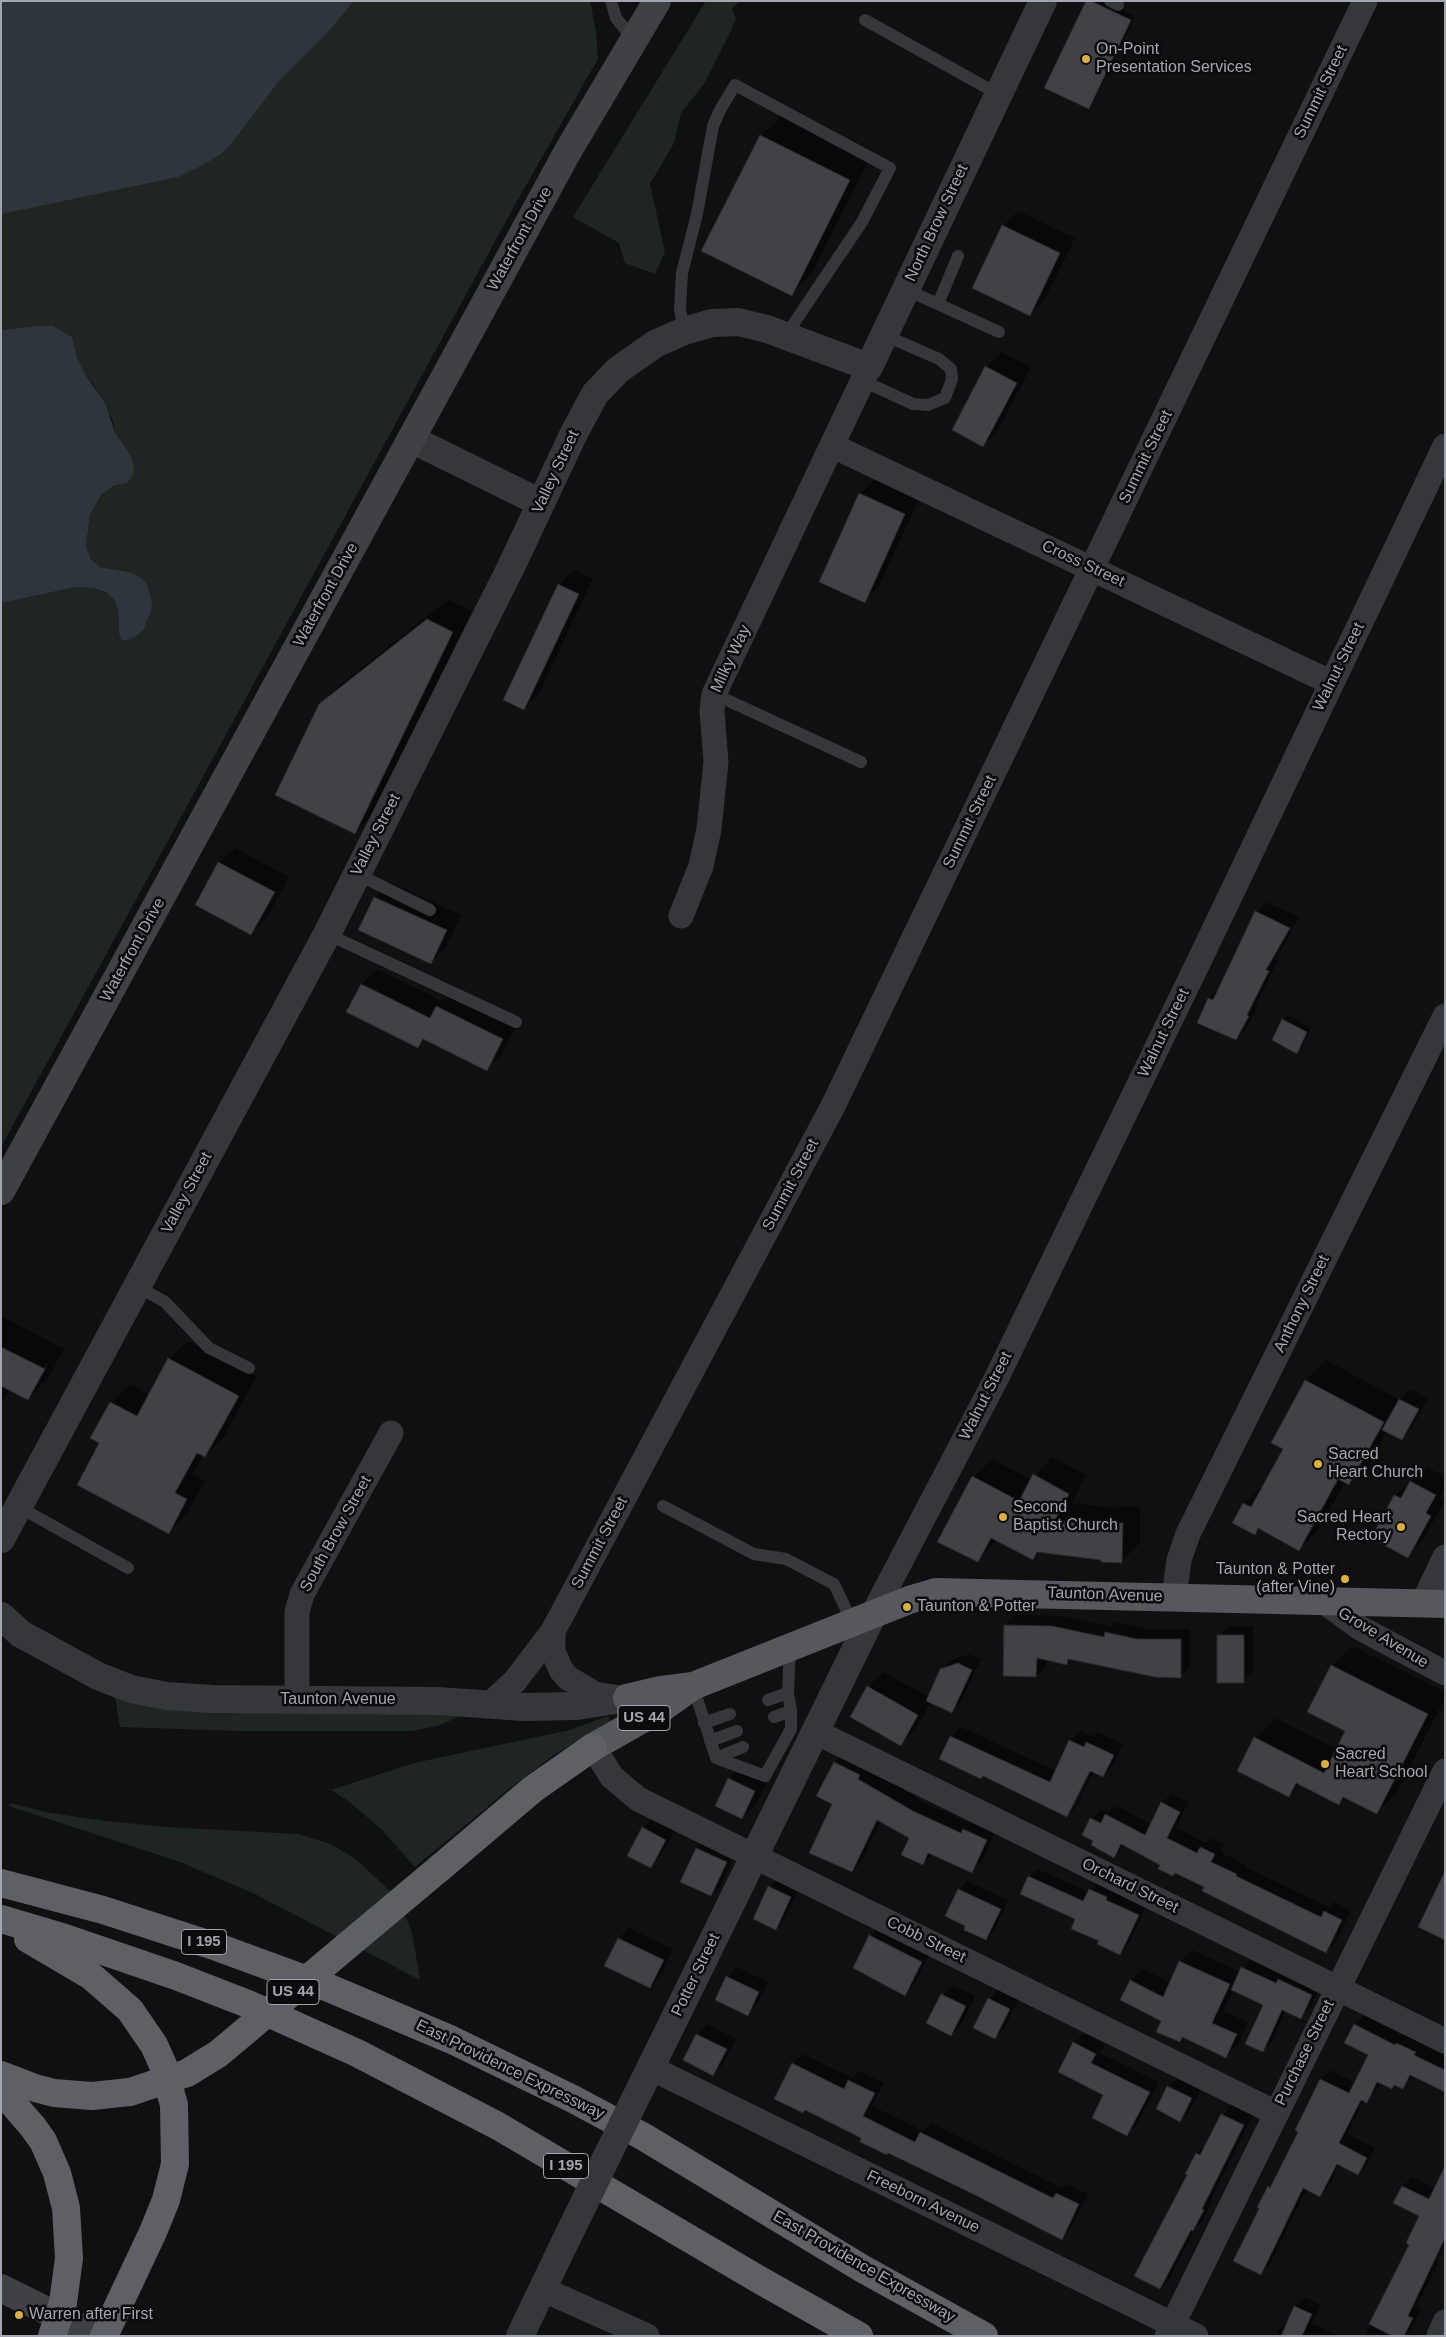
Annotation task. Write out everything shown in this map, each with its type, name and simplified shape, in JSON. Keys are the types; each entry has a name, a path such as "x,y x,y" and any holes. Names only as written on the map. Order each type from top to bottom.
{"highway":[{"name":"Taunton Avenue","path":"593,1747 662,1708 693,1686 922,1595 948,1591 1434,1604"},
{"name":"Taunton Avenue","path":"628,1698 661,1690 693,1686"},
{"name":"US 44","path":"1,2075 25,2086 54,2093 92,2096 130,2092 187,2073 218,2054 533,1789 593,1747"},
{"name":"East Providence Expressway","path":"1,1882 103,1910 217,1947 329,1988 452,2040 573,2099 644,2137 863,2269 984,2336"},
{"name":"I 195","path":"1,1919 65,1938 176,1976 248,2004 357,2053 498,2126 758,2280 858,2336"},
{"path":"1,1927 68,1961 111,1992 130,2010 142,2026 163,2065 170,2086 174,2105 176,2143 171,2182 154,2232 104,2336"},
{"path":"1,2090 33,2127 50,2157 66,2208 69,2258 63,2303 52,2336"}],"main road":[{"name":"Waterfront Drive","path":"1,1191 568,151 657,1"},
{"path":"1,2288 98,2336"}],"street":[{"name":"North Brow Street","path":"833,446 1043,1"},
{"name":"Summit Street","path":"489,1705 515,1681 553,1631 834,1106 1365,1"},
{"name":"Valley Street","path":"1,1539 327,934 581,418 602,386 641,353 684,331 724,322 750,324 786,335 866,374"},
{"path":"411,439 541,502"},
{"name":"Cross Street","path":"833,446 1332,682"},
{"name":"Milky Way","path":"681,916 701,866 709,829 716,762 712,711 714,694 833,446"},
{"name":"Walnut Street","path":"863,1618 996,1379 1445,446"},
{"name":"Anthony Street","path":"1174,1597 1179,1560 1188,1534 1445,1016"},
{"name":"South Brow Street","path":"297,1700 297,1612 302,1594 391,1433"},
{"path":"1434,1604 1445,1557"},
{"name":"Grove Avenue","path":"1323,1601 1360,1628 1445,1674"},
{"name":"Taunton Avenue","path":"1,1616 21,1634 98,1676 131,1689 189,1698 437,1701 560,1707 628,1698"},
{"name":"Potter Street","path":"520,2336 755,1856 800,1733 863,1618"},
{"path":"553,1631 553,1651 561,1670 568,1678 595,1694 628,1698"},
{"name":"Orchard Street","path":"800,1733 1445,2041"},
{"name":"Cobb Street","path":"593,1747 612,1777 627,1792 1276,2113"},
{"name":"Purchase Street","path":"1170,2330 1337,1988 1437,1804 1445,1771"},
{"name":"Freeborn Avenue","path":"646,2077 1170,2330 1196,2336"},
{"path":"542,2289 647,2336"},
{"path":"1438,2336 1445,2322"}],"lane":[{"path":"610,1 616,18 633,39"},
{"path":"865,20 998,94"},
{"path":"684,331 679,297 682,273 697,214 713,126 735,85 890,168 862,222 786,335"},
{"path":"938,304 958,256"},
{"path":"906,289 1000,332"},
{"path":"866,374 912,404 928,404 945,398 952,379 951,369 939,359 884,335"},
{"path":"714,694 861,762"},
{"path":"357,874 430,910"},
{"path":"327,934 516,1022"},
{"path":"137,1286 165,1302 209,1348 249,1368"},
{"path":"19,1506 128,1568"},
{"path":"663,1506 754,1554 786,1559 834,1584 863,1618"},
{"path":"716,1758 765,1776 800,1733 791,1711 788,1692 790,1647"},
{"path":"693,1686 716,1758"},
{"path":"768,1700 788,1692"},
{"path":"774,1717 791,1711"},
{"path":"704,1723 730,1714"},
{"path":"710,1741 738,1731"},
{"path":"716,1758 743,1747"}],"shaded area":[{"path":"1,1 354,1 328,32 279,81 231,144 221,154 203,165 178,177 1,214"},
{"path":"320,1 590,1 596,32 598,59 516,203 1,1147 1,603 76,587 92,588 107,593 114,600 118,611 118,623 135,637 147,622 152,602 129,572 100,567 91,559 86,547 90,515 101,495 113,486 127,483 112,419 77,358 72,337 53,326 1,330 1,164"},
{"path":"706,1 740,1 732,8 736,19 727,39 704,84 681,113 674,143 650,184 665,252 655,274 625,263 619,243 573,217"},
{"path":"53,326 72,337 77,358 85,374 106,405 115,433 131,456 134,465 133,475 127,483 113,486 101,495 90,515 86,547 91,559 100,567 129,572 140,577 147,585 152,602 151,612 143,630 128,640 122,640 119,633 118,611 114,600 107,593 93,588 76,587 1,603 1,330"},
{"path":"115,1697 459,1712 461,1715 441,1725 412,1731 238,1731 120,1727"},
{"path":"608,1716 610,1721 554,1755 508,1790 415,1867 381,1829 347,1800 331,1790 414,1763 570,1730"},
{"path":"10,1803 50,1813 106,1821 166,1827 298,1834 331,1844 357,1860 392,1893 401,1906 412,1932 420,1980 253,1893 180,1862 9,1806"}],"building":[{"name":"On-Point Presentation Services","path":"1086,1 1091,1 1131,20 1089,109 1044,88"},
{"path":"760,135 850,180 792,296 701,251"},
{"path":"1002,225 1060,253 1030,316 972,288"},
{"path":"985,366 1017,383 983,447 952,430"},
{"path":"859,493 905,514 865,603 819,582"},
{"path":"558,584 579,594 524,710 503,700"},
{"path":"427,619 453,632 355,834 275,795 319,704"},
{"path":"218,862 275,892 251,935 195,905"},
{"path":"374,897 447,930 431,964 358,930"},
{"path":"1255,911 1290,928 1266,970 1269,971 1236,1040 1197,1023 1208,998 1213,1000"},
{"path":"361,984 430,1018 436,1006 503,1039 487,1071 423,1039 418,1048 346,1012"},
{"path":"1282,1019 1307,1032 1297,1054 1272,1040"},
{"path":"1,1347 45,1369 28,1400 1,1386"},
{"path":"168,1358 239,1396 205,1457 197,1453 175,1493 187,1499 169,1534 77,1485 99,1443 90,1438 110,1402 137,1416"},
{"name":"Sacred Heart Church","path":"1305,1380 1384,1422 1349,1485 1338,1479 1299,1551 1258,1528 1255,1535 1232,1523 1243,1503 1251,1507 1283,1449 1271,1443"},
{"path":"1399,1399 1419,1409 1402,1440 1382,1430"},
{"name":"Second Baptist Church","path":"1033,1474 1069,1494 1055,1520 1101,1526 1101,1523 1123,1523 1122,1563 1101,1562 1101,1560 1037,1552 1033,1560 991,1538 978,1562 937,1542 972,1476 1019,1501"},
{"name":"Sacred Heart Rectory","path":"1410,1481 1436,1495 1426,1513 1431,1516 1408,1558 1371,1538 1394,1495 1401,1498"},
{"path":"1004,1625 1052,1626 1104,1637 1105,1632 1137,1639 1181,1639 1181,1678 1155,1677 1068,1659 1067,1665 1037,1658 1036,1677 1003,1676"},
{"path":"1217,1635 1244,1635 1244,1683 1217,1683"},
{"path":"958,1663 972,1670 952,1713 926,1701 940,1669"},
{"path":"1331,1665 1428,1714 1377,1814 1343,1797 1339,1805 1296,1783 1289,1797 1237,1771 1254,1737 1324,1773 1345,1731 1307,1712"},
{"path":"867,1686 918,1715 901,1746 850,1717"},
{"path":"950,1736 1050,1782 1069,1740 1084,1747 1086,1742 1114,1755 1103,1777 1090,1771 1067,1817 983,1776 981,1779 939,1759"},
{"path":"834,1762 860,1775 858,1779 913,1811 961,1833 963,1829 987,1840 972,1873 928,1853 923,1865 901,1855 909,1838 877,1820 852,1872 809,1853 832,1804 816,1796"},
{"path":"728,1778 755,1791 742,1819 715,1806"},
{"path":"1161,1802 1180,1812 1167,1838 1197,1853 1200,1847 1215,1854 1211,1862 1321,1917 1324,1911 1342,1920 1326,1953 1202,1891 1204,1887 1175,1873 1173,1876 1158,1869 1160,1865 1121,1844 1114,1858 1091,1845 1093,1841 1082,1835 1090,1818 1101,1823 1105,1814 1145,1835"},
{"path":"642,1827 666,1840 651,1868 627,1856"},
{"path":"696,1848 727,1862 711,1896 680,1882"},
{"path":"1445,1871 1445,1940 1418,1927"},
{"path":"1028,1876 1083,1901 1089,1889 1107,1897 1106,1900 1139,1915 1120,1955 1097,1944 1099,1941 1071,1929 1075,1919 1020,1894"},
{"path":"768,1886 791,1897 776,1930 753,1919"},
{"path":"958,1889 1001,1909 986,1940 964,1930 965,1926 945,1916"},
{"path":"869,1935 922,1962 905,1996 853,1968"},
{"path":"618,1938 664,1960 650,1988 604,1966"},
{"path":"1179,1961 1230,1984 1212,2023 1237,2034 1226,2058 1182,2037 1180,2042 1156,2032 1161,2021 1120,2000 1130,1980 1163,1997"},
{"path":"1241,1967 1276,1983 1278,1979 1312,1995 1301,2019 1282,2010 1263,2052 1245,2044 1263,2005 1231,1990"},
{"path":"726,1976 759,1992 748,2016 715,2000"},
{"path":"941,1994 966,2006 951,2036 926,2023"},
{"path":"988,1998 1010,2009 995,2039 973,2028"},
{"path":"1354,2024 1395,2045 1396,2043 1416,2052 1414,2055 1445,2070 1445,2092 1410,2075 1403,2089 1394,2085 1392,2089 1377,2082 1367,2103 1361,2100 1339,2143 1367,2158 1358,2175 1337,2164 1320,2197 1303,2188 1261,2275 1233,2261 1259,2209 1257,2207 1268,2186 1270,2188 1298,2132 1295,2130 1320,2079 1349,2093 1368,2055 1344,2043"},
{"path":"696,2034 727,2049 713,2076 683,2060"},
{"path":"1073,2042 1096,2054 1091,2063 1150,2092 1127,2136 1092,2118 1103,2095 1058,2072"},
{"path":"792,2063 844,2089 848,2080 875,2093 863,2116 915,2142 920,2132 1053,2198 1056,2193 1079,2204 1062,2240 975,2195 888,2153 887,2155 860,2142 861,2138 805,2110 803,2113 774,2099"},
{"path":"1167,2086 1192,2098 1180,2122 1156,2109"},
{"path":"1221,2114 1244,2125 1202,2209 1204,2210 1193,2231 1191,2230 1160,2289 1134,2276 1187,2175 1185,2174 1196,2153 1200,2155"},
{"path":"1445,2166 1445,2238 1408,2316 1413,2318 1404,2336 1392,2336 1369,2324 1409,2245 1406,2243 1419,2216 1393,2203 1402,2186 1429,2199"},
{"path":"1294,2306 1312,2314 1302,2336 1281,2336"}],"place":[{"name":"On-Point Presentation Services","path":"1086,59"},
{"name":"Sacred Heart Church","path":"1318,1464"},
{"name":"Second Baptist Church","path":"1003,1517"},
{"name":"Sacred Heart Rectory","path":"1401,1527"},
{"name":"Taunton & Potter (after Vine)","path":"1345,1579"},
{"name":"Taunton & Potter","path":"907,1607"},
{"name":"Sacred Heart School","path":"1325,1764"},
{"name":"Warren after First","path":"19,2315"}]}
